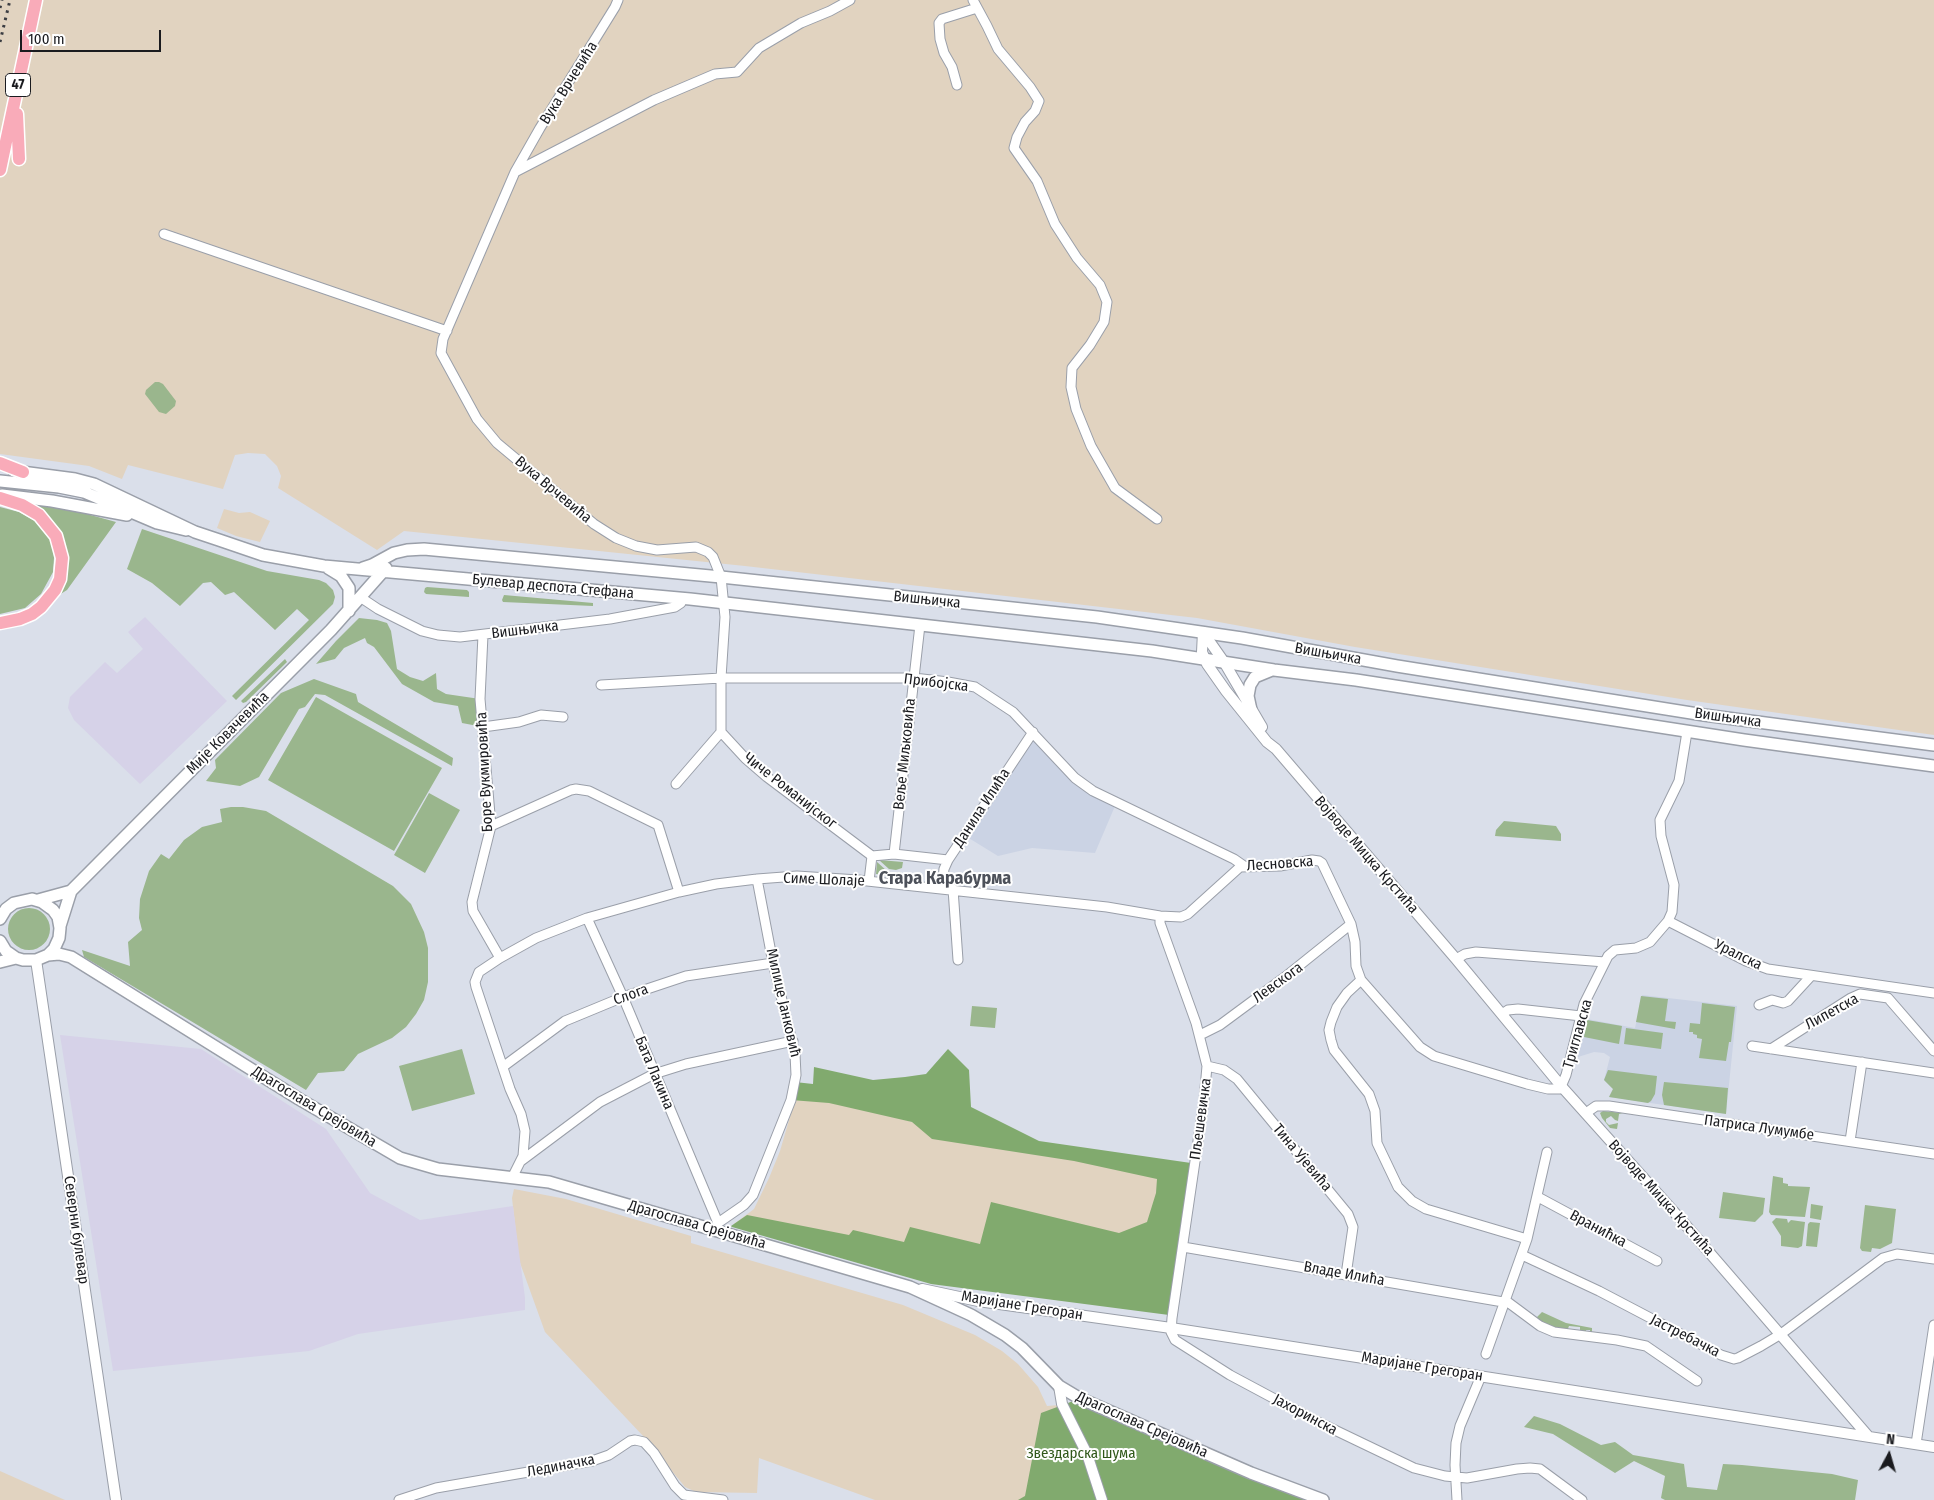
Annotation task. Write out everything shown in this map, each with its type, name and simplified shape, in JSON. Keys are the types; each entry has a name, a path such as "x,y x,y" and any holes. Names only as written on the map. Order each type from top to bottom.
{"main road":[{"name":"47","path":"0,170 36,0"},
{"path":"16,92 19,159"},
{"path":"0,463 23,472"},
{"name":"Булевар деспота Стефана","path":"0,470 75,479 94,484 195,532"},
{"name":"Булевар деспота Стефана","path":"0,481 59,487 84,492 168,527 195,532 324,566 724,603"},
{"path":"0,496 52,501 146,518"},
{"path":"0,496 22,504 39,515 56,536 62,558 60,579 56,590 49,599 32,614 15,621 0,622"},
{"name":"Булевар деспота Стефана","path":"356,569 370,566 391,554 405,551 430,550 721,577"},
{"path":"382,572 394,559 405,551"},
{"path":"324,566 341,576 348,585 350,591 349,611"},
{"name":"Мије Ковачевића","path":"48,955 56,946 72,891 349,611 382,572"},
{"name":"Вишњичка","path":"721,577 1097,617 1203,632 1397,666 1704,715 1934,745"},
{"name":"Вишњичка","path":"724,603 1204,658 1687,732 1934,766"},
{"path":"1251,710 1248,696 1250,685 1260,675 1274,670"},
{"path":"0,904 14,903 26,899 38,900 72,891"},
{"path":"38,900 53,910 65,947 71,957"},
{"path":"0,919 6,909 14,903"},
{"path":"0,944 16,958 23,960 36,960 48,955"},
{"name":"Драгослава Срејовића","path":"48,955 59,954 71,957 299,1099 400,1158 438,1169 549,1182 717,1226 910,1287 971,1315 1006,1335 1022,1348 1059,1386 1069,1393 1097,1407 1251,1473 1323,1500"},
{"path":"0,962 16,958"}],"street":[{"name":"Вука Врчевића","path":"618,0 515,172 447,331 442,344 443,358 478,419 497,443 594,524 616,538 636,546 657,550 689,546 702,549 713,557 721,577 724,603"},
{"path":"515,172 654,100 715,74 738,72 759,48 802,22 830,11 850,0"},
{"path":"957,85 952,67 944,53 940,39 939,24 942,19 975,4 998,49 1038,99 1035,111 1025,122 1014,141 1016,152 1037,181 1056,224 1076,258 1100,285 1107,302 1104,322 1072,368 1071,387 1076,409 1091,446 1115,488 1157,519"},
{"path":"164,234 447,331"},
{"path":"360,597 378,609 422,631 448,637 483,635"},
{"name":"Вишњичка","path":"483,635 610,619 675,607 681,603 682,599"},
{"path":"676,784 721,732 724,603"},
{"name":"Веље Миљковића","path":"894,854 920,625"},
{"path":"1203,632 1202,646 1204,658"},
{"name":"Војводе Мицка Крстића","path":"1203,632 1224,662 1276,750"},
{"name":"Боре Вукмировића","path":"483,635 480,689 491,826 472,902 473,911 500,958"},
{"name":"Војводе Мицка Крстића","path":"1204,658 1226,691 1267,742 1276,750 1456,959 1562,1087 1868,1436"},
{"name":"Прибојска","path":"601,684 721,678 914,678 975,687 986,692 1013,712 1075,778 1093,791 1234,859 1244,866"},
{"path":"483,727 519,722 538,715 563,718"},
{"name":"Чиче Романијског","path":"721,732 745,758 767,777 872,856"},
{"name":"Данила Илића","path":"942,888 944,869 948,860 1033,732"},
{"name":"Триглавска","path":"1562,1087 1588,995 1611,952 1636,948 1650,942 1668,921 1673,906 1674,885 1661,836 1660,820 1679,781 1687,732"},
{"path":"491,826 571,790 589,791 658,824 679,892"},
{"path":"870,881 872,856 894,854 948,860"},
{"name":"Лесновска","path":"1160,916 1186,916 1233,871 1244,866 1274,866 1312,860 1322,863 1351,924"},
{"name":"Симе Шолаје","path":"500,958 550,932 587,918 679,892 716,884 798,876 942,888 1107,907 1160,916"},
{"name":"Милице Јанковић","path":"717,1226 749,1200 791,1100 795,1082 796,1063 793,1041 773,963 758,879"},
{"path":"953,890 958,960"},
{"name":"Пљешевичка","path":"1160,916 1160,923 1200,1036 1207,1066 1204,1100 1171,1328"},
{"name":"Бата Лакина","path":"587,918 623,997 717,1226"},
{"name":"Уралска","path":"1668,921 1756,966 1778,972 1934,994"},
{"path":"1351,924 1357,971 1361,980 1426,1052 1527,1084 1554,1090 1562,1087"},
{"name":"Левскога","path":"1200,1036 1220,1025 1278,983 1351,924"},
{"path":"1456,959 1465,954 1476,952 1605,962"},
{"path":"500,958 479,972 475,982 524,1126 524,1147 520,1162 512,1178"},
{"name":"Северни булевар","path":"36,960 116,1500"},
{"name":"Слога","path":"504,1066 565,1021 623,997 686,976 773,963"},
{"path":"1759,1005 1772,1000 1783,1003 1788,1001 1811,976"},
{"path":"1361,980 1347,993 1337,1007 1329,1030 1334,1050 1369,1094 1374,1111 1377,1143 1398,1187 1412,1201 1426,1209 1527,1239"},
{"path":"1854,983 1860,994"},
{"path":"1898,988 1888,998 1934,1051"},
{"name":"Липетска","path":"1771,1049 1860,994 1888,998"},
{"path":"1502,1014 1510,1009 1518,1009 1581,1016"},
{"path":"520,1162 600,1102 654,1074 686,1064 793,1041"},
{"name":"Липетска","path":"1752,1046 1934,1073"},
{"path":"1850,1141 1862,1062"},
{"name":"Тина Ујевића","path":"1207,1066 1224,1070 1237,1079 1348,1214 1353,1227 1346,1274"},
{"name":"Патриса Лумумбе","path":"1586,1114 1594,1107 1609,1106 1934,1154"},
{"path":"1486,1354 1527,1239 1547,1152"},
{"name":"Вранићка","path":"1538,1196 1657,1261"},
{"name":"Владе Илића","path":"1183,1247 1504,1302"},
{"name":"Јастребачка","path":"1522,1255 1599,1290 1728,1358 1738,1358 1780,1334 1874,1263 1897,1254 1934,1259"},
{"name":"Маријане Грегоран","path":"910,1287 978,1300 1171,1328 1934,1447"},
{"path":"1504,1302 1517,1308 1546,1330 1646,1346 1697,1381"},
{"path":"1916,1444 1934,1325"},
{"name":"Јахоринска","path":"1171,1328 1172,1335 1180,1344 1230,1375 1316,1421 1414,1468 1467,1478 1517,1469 1536,1469 1542,1471 1582,1500"},
{"path":"1457,1500 1455,1455 1458,1435 1467,1407 1481,1376"},
{"path":"1059,1386 1062,1404 1087,1454 1102,1500"},
{"name":"Лединачка","path":"399,1500 436,1488 592,1461 609,1455 630,1441 635,1440 644,1442 654,1453 675,1486 684,1495 723,1500"}],"shaded area":[{"path":"0,0 1934,0 1934,735 1687,700 1355,647 1197,618 745,566 404,531 377,550 278,488 281,476 277,466 265,454 248,453 235,455 223,489 128,465 122,479 89,466 0,454"},
{"path":"224,509 239,513 250,512 270,521 260,542 236,536 217,528"},
{"path":"145,617 227,701 140,784 74,720 68,708 70,697 105,662 117,673 143,649 128,632"},
{"path":"1033,738 1082,788 1115,806 1095,853 1032,848 998,856 967,837"},
{"path":"1642,995 1737,1006 1726,1114 1609,1097 1613,1089 1604,1080 1610,1057 1604,1053 1594,1052 1578,1057 1587,1019 1635,1028"},
{"path":"60,1035 201,1049 326,1129 370,1193 420,1220 513,1206 525,1310 358,1334 309,1351 113,1371"},
{"path":"799,1086 934,1129 1166,1171 1132,1304 734,1224 754,1209 769,1178 780,1151"},
{"path":"514,1189 566,1199 691,1236 691,1243 903,1305 975,1335 1002,1351 1018,1364 1038,1387 1047,1406 1059,1405 1089,1500 875,1500 759,1458 757,1493 696,1492 685,1487 644,1437 545,1332 519,1260 512,1198"},
{"path":"0,1471 65,1500 0,1500"}],"green space":[{"path":"155,382 163,384 176,401 175,406 166,414 159,412 145,394 146,390"},
{"path":"36,505 76,511 116,522 67,590 59,595 64,545 54,523"},
{"path":"0,507 19,512 40,524 47,532 53,545 54,558 53,572 41,594 25,608 0,614"},
{"path":"142,529 267,571 319,580 326,583 333,590 335,597 333,604 236,700 232,696 309,620 297,609 275,630 234,592 225,595 211,582 203,583 180,606 152,583 127,569"},
{"path":"427,587 467,590 469,597 426,594 424,592"},
{"path":"504,595 593,603 593,606 503,602"},
{"path":"359,618 387,623 391,631 397,669 410,677 423,681 436,673 437,689 446,694 480,699 483,727 462,723 458,706 434,702 402,684 374,647 367,643 365,638 344,648 335,659 316,664"},
{"path":"285,659 287,662 246,702 243,703 241,701"},
{"path":"314,679 356,694 358,702 453,758 452,766 325,695 315,694 305,707 299,709 259,777 240,786 206,781 216,768 215,760 281,693"},
{"path":"316,697 442,768 394,851 268,780"},
{"path":"429,793 460,810 425,873 394,855"},
{"path":"231,807 266,811 393,886 411,904 424,932 428,948 428,982 424,1000 416,1014 406,1027 392,1038 358,1054 344,1071 318,1073 306,1090 84,957 82,950 130,966 128,942 142,930 139,918 140,899 149,871 161,854 169,859 184,840 202,827 222,822 220,809"},
{"path":"1504,821 1556,826 1561,834 1561,841 1495,836 1496,830"},
{"path":"879,860 903,862 902,868 896,870 889,869"},
{"path":"877,862 887,871 901,872 902,878 876,874"},
{"path":"29,908 44,914 50,929 44,944 29,950 14,944 8,929 14,914"},
{"path":"1641,996 1668,999 1665,1021 1676,1022 1675,1029 1636,1022"},
{"path":"1702,1003 1735,1007 1731,1042 1729,1042 1726,1061 1699,1058 1702,1039 1697,1038 1697,1035 1693,1034 1693,1032 1689,1032 1690,1023 1700,1024"},
{"path":"972,1006 997,1008 995,1028 970,1026"},
{"path":"1587,1020 1622,1026 1619,1044 1584,1037"},
{"path":"1626,1028 1663,1033 1661,1049 1624,1044"},
{"path":"462,1049 475,1094 412,1111 399,1066"},
{"path":"948,1049 969,1070 971,1107 1039,1141 1191,1163 1169,1315 931,1284 731,1226 747,1215 849,1235 853,1230 904,1242 910,1227 980,1244 991,1202 1119,1233 1147,1222 1156,1193 1157,1179 1074,1161 932,1139 912,1122 829,1103 791,1100 795,1082 813,1084 814,1067 873,1080 905,1077 926,1074"},
{"path":"1608,1070 1657,1076 1655,1094 1651,1101 1648,1103 1609,1097 1613,1089 1604,1080"},
{"path":"1664,1082 1728,1088 1726,1114 1664,1105 1662,1095"},
{"path":"1603,1111 1623,1113 1619,1114 1618,1121 1611,1116 1606,1119 1609,1125 1618,1123 1617,1129 1610,1128 1602,1118 1600,1113"},
{"path":"1773,1176 1783,1178 1783,1183 1788,1184 1788,1186 1810,1187 1805,1217 1771,1215 1769,1212"},
{"path":"1723,1192 1765,1198 1763,1214 1755,1222 1719,1218"},
{"path":"1811,1204 1823,1206 1821,1220 1810,1218"},
{"path":"1865,1205 1896,1209 1892,1243 1880,1249 1872,1248 1871,1252 1862,1251 1860,1248"},
{"path":"1776,1218 1787,1219 1788,1223 1791,1220 1805,1222 1802,1246 1798,1248 1781,1246 1781,1236 1772,1222"},
{"path":"1810,1222 1820,1223 1817,1247 1806,1246 1808,1224"},
{"path":"1542,1312 1566,1323 1592,1328 1592,1334 1590,1334 1590,1330 1586,1330 1586,1333 1580,1333 1580,1327 1569,1326 1567,1331 1557,1330 1535,1319"},
{"name":"Звездарска шума","path":"1076,1400 1314,1500 1018,1500 1025,1496 1041,1413"},
{"path":"1534,1416 1560,1424 1601,1445 1615,1442 1633,1455 1684,1464 1687,1487 1717,1490 1723,1464 1742,1465 1832,1474 1858,1480 1855,1500 1665,1500 1661,1498 1665,1476 1634,1461 1615,1473 1553,1434 1524,1427"}],"railway":[{"path":"0,8 2,0"},
{"path":"0,42 10,0"}],"district":[{"name":"Стара Карабурма","path":"945,879"}]}
